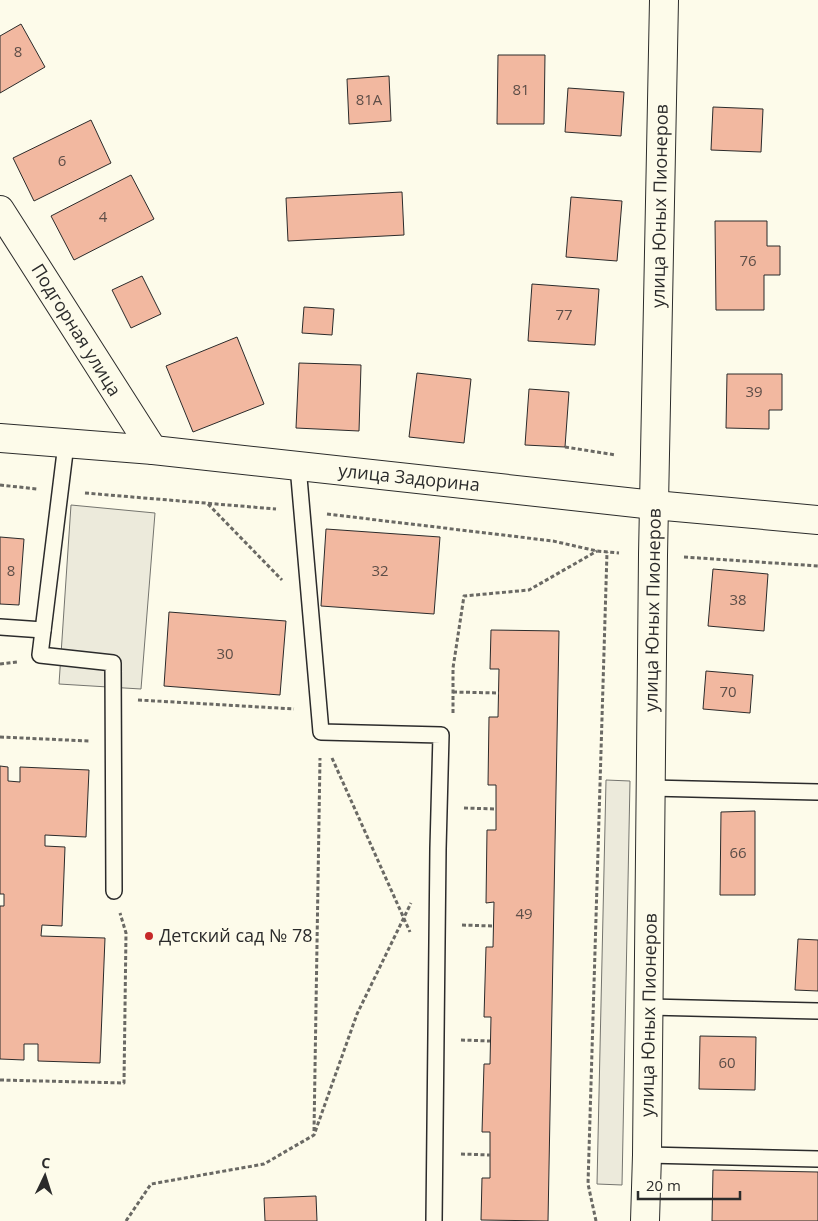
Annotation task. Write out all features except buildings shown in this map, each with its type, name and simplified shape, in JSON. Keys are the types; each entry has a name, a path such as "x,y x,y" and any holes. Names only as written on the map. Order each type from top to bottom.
{"street":[{"name":"улица Юных Пионеров","path":"645,1221 654,505 664,0"},
{"name":"Подгорная улица","path":"0,210 153,450"},
{"name":"улица Задорина","path":"0,438 153,450 654,505 818,520"}],"lane":[{"path":"66,444 40,655 113,663 114,891"},
{"path":"298,466 321,732 441,735 434,1221"},
{"path":"0,628 43,630"},
{"path":"651,788 818,792"},
{"path":"649,1007 818,1011"},
{"path":"647,1155 818,1159"}],"path":[{"path":"565,447 616,455"},
{"path":"208,503 310,608"},
{"path":"454,668 464,596 529,590 597,551 619,553"},
{"path":"596,1221 588,1184 607,552"},
{"path":"682,557 818,566"},
{"path":"453,692 499,693"},
{"path":"113,698 319,711"},
{"path":"321,732 411,935"},
{"path":"314,1135 321,732"},
{"path":"0,737 113,742"},
{"path":"460,808 496,809"},
{"path":"0,1080 124,1083 126,933 114,891"},
{"path":"126,1221 151,1184 264,1164 314,1135 357,1014 413,901"},
{"path":"458,925 493,926"},
{"path":"456,1040 490,1041"},
{"path":"454,1154 490,1154"}],"shaded area":[{"path":"71,505 155,513 141,689 59,684"},
{"path":"606,780 630,781 622,1185 597,1184"}],"place":[{"name":"Детский сад № 78","path":"149,936"}]}
